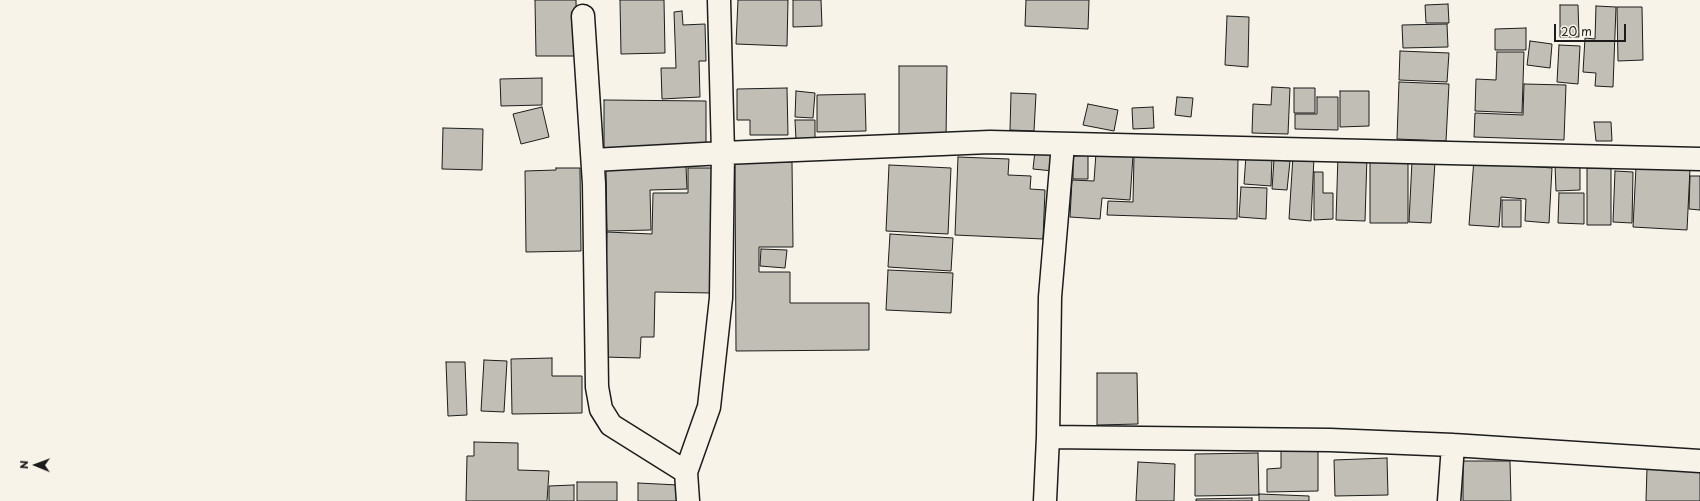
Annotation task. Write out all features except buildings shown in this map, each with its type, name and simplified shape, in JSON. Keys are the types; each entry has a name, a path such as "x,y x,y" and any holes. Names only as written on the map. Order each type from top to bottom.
{"street":[{"path":"688,501 686,472 709,407 721,298 723,153 719,0"},
{"path":"583,16 593,160 597,387 601,409 612,425 686,472"},
{"path":"593,160 990,142 1700,159"},
{"path":"1045,501 1048,437 1050,297 1063,144"},
{"path":"1048,437 1330,440 1454,444 1700,461"},
{"path":"1449,501 1454,444"}]}
